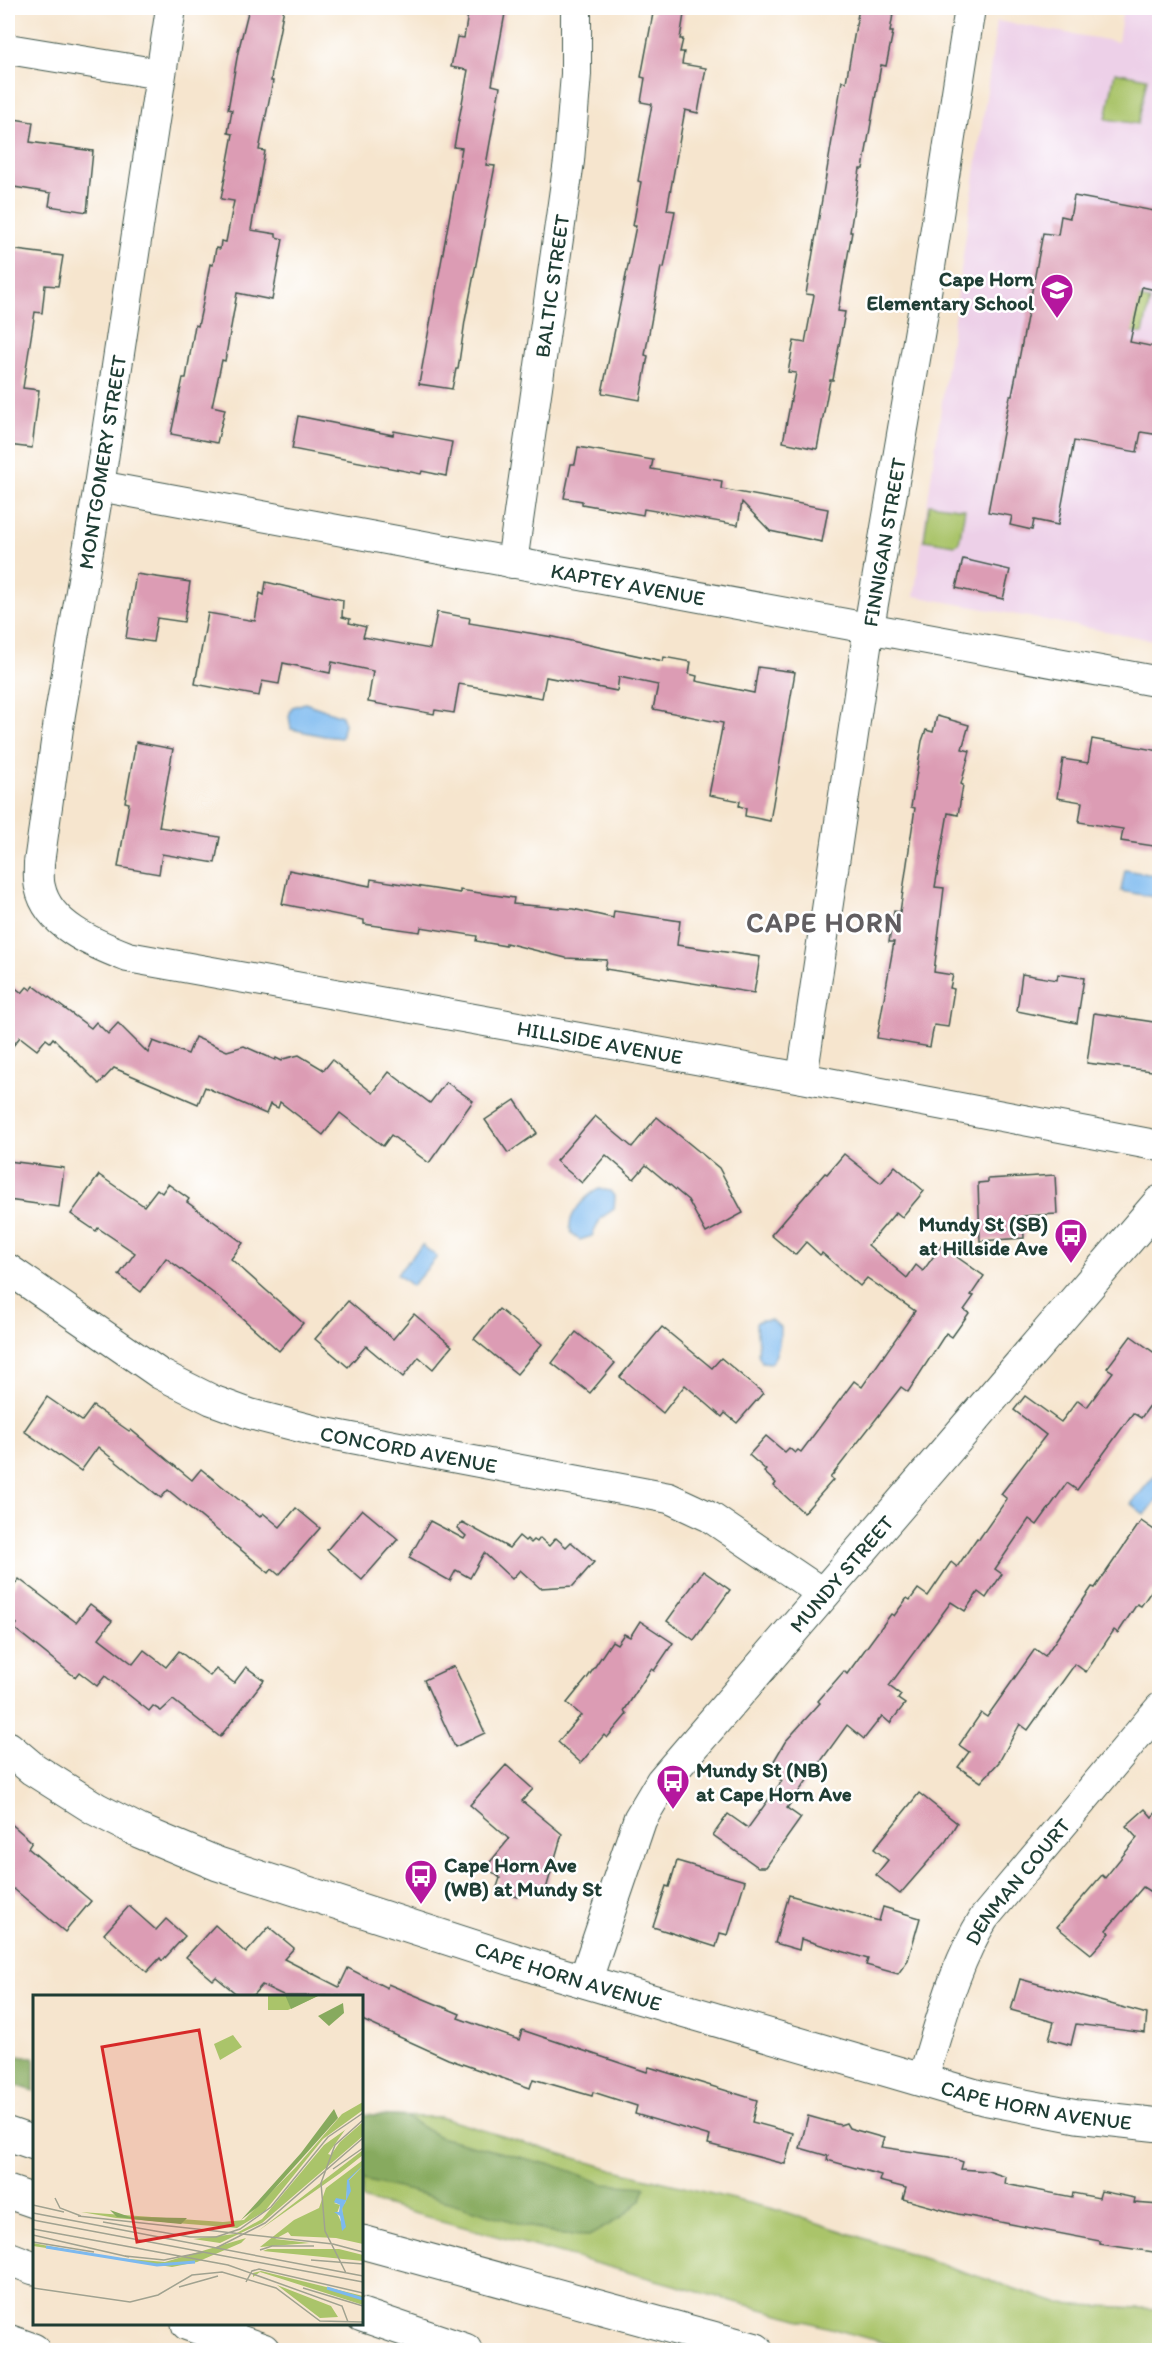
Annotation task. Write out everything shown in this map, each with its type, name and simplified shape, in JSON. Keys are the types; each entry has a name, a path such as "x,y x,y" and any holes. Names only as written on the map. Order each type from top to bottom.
{"main road":[{"name":"MUNDY STREET","path":"585,1981 636,1829 651,1797 822,1593 1160,1202"},
{"name":"CAPE HORN AVENUE","path":"8,1748 33,1769 96,1809 139,1831 209,1860 585,1981 983,2098 1089,2118 1160,2125"},
{"path":"8,2134 33,2143"},
{"path":"8,2192 33,2201"},
{"path":"363,2242 756,2350"},
{"path":"8,2258 33,2268"},
{"path":"363,2315 465,2350"},
{"path":"192,2325 263,2350"},
{"path":"8,2341 33,2350"}],"street":[{"name":"MONTGOMERY STREET","path":"52,914 43,899 39,885 39,863 171,8"},
{"name":"BALTIC STREET","path":"512,563 570,161 576,74 576,8"},
{"name":"FINNIGAN STREET","path":"802,1078 869,627 923,312 970,8"},
{"path":"8,49 160,74"},
{"name":"KAPTEY AVENUE","path":"99,486 1160,682"},
{"name":"HILLSIDE AVENUE","path":"52,914 91,942 129,957 802,1078 1160,1146"},
{"name":"CONCORD AVENUE","path":"8,1269 160,1374 212,1400 249,1414 320,1432 669,1498 710,1517 822,1593"},
{"name":"DENMAN COURT","path":"922,2081 960,1965 972,1937 984,1918 1160,1708"}],"shaded area":[{"name":"Cape Horn Elementary School","path":"1123,8 1159,8 1159,641 914,596 997,21 1118,42"}],"green space":[{"path":"1115,72 1147,78 1138,124 1106,119"},
{"path":"1085,288 1150,300 1143,334 1132,332"},
{"path":"929,504 965,509 959,543 954,545 924,540"},
{"path":"8,2055 33,2058 33,2091 8,2083"},
{"path":"363,2114 439,2117 615,2170 785,2212 1060,2304 1159,2309 1159,2350 910,2350 363,2199"},
{"path":"363,2114 406,2117 439,2137 563,2168 604,2184 645,2187 641,2200 621,2218 589,2236 558,2235 411,2191 363,2180"}],"water":[{"path":"305,703 342,716 344,724 341,738 291,729 289,716 292,707"},
{"path":"1125,870 1159,876 1159,898 1121,891"},
{"path":"599,1189 610,1191 615,1197 614,1209 601,1218 592,1236 580,1240 573,1235 570,1228 571,1220 579,1205"},
{"path":"422,1245 437,1257 412,1286 397,1274"},
{"path":"761,1320 772,1320 780,1327 776,1355 771,1363 762,1362 758,1354 756,1323"},
{"path":"1155,1475 1159,1479 1159,1497 1145,1515 1131,1504"}],"building":[{"path":"249,8 284,8 272,70 271,81 273,81 259,150 265,151 251,230 276,234 276,237 283,239 272,300 237,293 225,361 222,360 212,406 225,409 217,443 171,434 183,378 186,378 195,325 198,326 210,264 213,265 216,248 220,249 221,241 226,242 234,201 221,199 233,134 228,133 232,110 228,109 238,52"},
{"path":"469,8 506,8 492,85 500,87 486,165 495,166 458,369 456,369 452,389 419,384 462,148 454,147 468,70 451,67 457,37 464,38"},
{"path":"654,8 685,8 680,39 683,39 680,52 684,52 682,64 706,68 698,113 685,110 667,210 675,211 664,268 661,267 645,355 648,356 640,400 602,393 636,226 633,226 641,182 638,181 652,104 641,102 645,78 641,77"},
{"path":"859,8 894,8 890,32 893,32 886,66 881,65 863,169 860,169 838,311 845,312 833,380 830,380 817,449 783,442 796,373 788,372 794,341 805,343 814,295 806,294 842,81 846,82"},
{"path":"8,118 33,122 30,142 93,151 87,212 49,206 51,193 8,186"},
{"path":"1074,196 1160,212 1160,291 1142,287 1130,342 1160,348 1160,435 1141,432 1137,452 1074,441 1058,525 1034,520 1032,530 1010,525 1012,516 988,512 1043,233 1058,235 1061,216 1070,218"},
{"path":"8,249 63,256 58,286 45,285 42,313 35,312 23,388 39,390 32,448 8,445"},
{"path":"298,416 393,435 394,431 452,442 446,476 422,471 421,474 292,449"},
{"path":"578,447 653,460 651,469 722,481 721,489 828,509 822,542 770,531 742,502 738,525 644,509 643,515 582,504 582,501 564,498 571,464 575,464"},
{"path":"963,559 1010,570 1003,599 956,588"},
{"path":"136,574 190,582 184,622 157,618 153,642 126,638"},
{"path":"266,582 343,600 342,617 350,619 349,623 366,627 363,637 430,649 437,612 470,618 469,623 553,637 663,661 664,657 691,662 689,674 697,676 696,681 754,693 758,667 795,672 770,821 745,816 746,808 739,806 740,801 709,795 723,723 653,709 658,685 619,677 617,691 546,677 542,698 459,684 454,713 435,710 434,714 368,702 373,671 332,662 330,673 283,663 279,684 262,681 259,696 195,684 208,613 255,621 260,593 264,595"},
{"path":"937,716 969,725 962,749 970,751 961,784 963,785 958,815 948,813 935,887 944,888 934,972 953,975 950,988 954,989 948,1027 934,1025 930,1047 877,1038 894,942 889,942 894,911 900,912 915,808 911,807 922,741 926,730 933,732"},
{"path":"1092,739 1160,751 1156,792 1160,797 1160,847 1121,841 1123,829 1079,822 1082,802 1057,798 1063,759 1088,763"},
{"path":"136,742 173,749 159,827 220,837 215,863 162,854 159,874 118,867 129,803 125,802"},
{"path":"289,870 370,886 371,879 460,893 460,890 514,898 513,904 573,909 613,918 614,911 680,921 677,945 760,957 754,993 605,969 607,960 566,958 506,943 506,946 476,941 477,936 421,927 420,932 364,924 364,920 282,904"},
{"path":"1022,974 1057,980 1058,974 1084,978 1077,1023 1017,1011"},
{"path":"8,982 22,993 27,987 31,990 34,986 91,1028 96,1022 108,1034 118,1023 148,1053 153,1041 188,1054 195,1037 227,1051 244,1046 275,1060 276,1058 282,1061 299,1055 324,1070 332,1060 373,1093 389,1072 430,1103 446,1082 473,1101 429,1163 391,1135 383,1146 340,1113 323,1135 280,1102 278,1108 270,1104 266,1114 205,1087 198,1104 114,1068 99,1084 53,1038 50,1042 46,1039 37,1050 20,1037 8,1052"},
{"path":"1094,1013 1160,1023 1160,1072 1087,1063"},
{"path":"515,1100 537,1133 508,1153 485,1120"},
{"path":"595,1116 632,1147 657,1117 719,1168 743,1213 706,1233 688,1200 646,1165 634,1179 606,1155 582,1183 556,1161"},
{"path":"844,1154 881,1183 895,1166 924,1191 902,1217 896,1212 868,1245 907,1278 916,1265 923,1271 941,1246 984,1276 964,1310 969,1313 952,1337 946,1333 908,1392 901,1387 830,1478 833,1480 804,1513 774,1486 776,1483 764,1472 766,1470 749,1455 766,1436 785,1452 789,1448 795,1453 798,1450 801,1452 854,1381 862,1387 915,1311 867,1278 860,1286 806,1242 795,1255 771,1235"},
{"path":"8,1161 64,1168 59,1207 8,1200"},
{"path":"99,1175 144,1206 157,1189 162,1193 168,1184 189,1199 187,1202 243,1243 231,1259 303,1323 279,1351 221,1299 166,1258 141,1292 119,1275 135,1253 98,1228 96,1231 71,1214"},
{"path":"1055,1175 1057,1214 1023,1216 1024,1238 980,1241 978,1183 988,1182 988,1179"},
{"path":"348,1301 393,1339 414,1314 452,1346 433,1369 419,1357 403,1377 366,1346 348,1367 315,1339"},
{"path":"499,1309 542,1344 517,1374 474,1339"},
{"path":"662,1327 712,1368 721,1358 763,1393 737,1423 725,1413 722,1417 685,1385 663,1413 620,1377"},
{"path":"576,1332 615,1363 590,1393 552,1363"},
{"path":"1131,1336 1160,1357 1160,1402 1151,1404 1141,1418 1133,1413 1077,1490 1067,1483 1037,1525 1029,1519 995,1569 1002,1574 986,1598 978,1592 965,1611 951,1602 889,1686 901,1695 898,1699 905,1704 890,1723 882,1716 864,1739 847,1725 787,1808 801,1818 766,1867 758,1867 713,1835 728,1814 748,1828 782,1781 768,1771 785,1742 820,1703 818,1701 844,1671 847,1674 891,1614 894,1616 907,1598 910,1600 918,1589 928,1596 951,1562 957,1567 977,1538 979,1539 1007,1499 1001,1494 1046,1435 1014,1410 1025,1396 1061,1422 1078,1400 1087,1407 1113,1372 1107,1368"},
{"path":"47,1397 82,1421 93,1406 129,1431 131,1430 192,1480 201,1469 260,1517 263,1513 280,1527 296,1508 320,1528 279,1575 272,1569 269,1573 168,1490 161,1498 98,1447 81,1471 24,1431"},
{"path":"362,1509 398,1539 362,1580 327,1550"},
{"path":"430,1521 464,1539 466,1536 457,1528 462,1522 509,1548 519,1536 531,1543 534,1540 537,1542 540,1538 549,1546 556,1538 566,1547 571,1542 594,1562 573,1586 540,1588 520,1570 512,1579 484,1553 470,1578 456,1570 450,1581 409,1558"},
{"path":"1141,1521 1160,1534 1160,1596 1152,1590 1141,1606 1137,1604 1118,1633 1114,1630 1086,1672 1075,1664 1028,1730 1020,1724 999,1762 981,1782 958,1767 969,1752 959,1745 981,1713 987,1717 1035,1649 1045,1656"},
{"path":"703,1571 730,1590 694,1640 667,1621"},
{"path":"19,1579 76,1622 90,1604 112,1621 99,1638 133,1664 144,1650 166,1667 179,1651 210,1676 216,1669 234,1683 246,1667 264,1680 220,1737 173,1700 161,1711 153,1706 149,1711 105,1676 97,1686 79,1672 75,1677 14,1628 17,1624 8,1617 8,1594"},
{"path":"640,1621 673,1643 654,1671 651,1669 624,1711 627,1714 607,1738 604,1735 581,1763 558,1742 581,1715 567,1703 612,1641 617,1644 624,1634 630,1637"},
{"path":"454,1666 485,1733 455,1747 424,1680"},
{"path":"506,1765 533,1789 522,1801 562,1834 544,1896 520,1887 517,1897 496,1890 500,1878 486,1867 509,1839 470,1805"},
{"path":"919,1793 957,1823 946,1841 900,1894 876,1875 888,1860 874,1849"},
{"path":"1160,1808 1160,1898 1143,1887 1106,1930 1110,1933 1091,1954 1057,1927 1102,1875 1105,1878 1137,1838 1126,1826 1145,1809 1152,1817"},
{"path":"8,1821 32,1842 28,1848 91,1901 65,1932 8,1884"},
{"path":"677,1861 745,1881 728,1935 720,1933 716,1947 653,1927"},
{"path":"789,1895 879,1921 883,1907 920,1918 908,1960 898,1974 866,1965 868,1959 801,1939 799,1950 775,1943"},
{"path":"129,1906 156,1930 166,1919 185,1936 162,1961 160,1958 147,1972 104,1934"},
{"path":"215,1925 246,1953 269,1927 294,1948 284,1959 339,1987 348,1968 387,1988 388,1984 460,2014 458,2018 519,2040 522,2030 647,2072 649,2067 757,2100 752,2122 793,2133 785,2164 708,2144 710,2136 635,2114 637,2106 593,2092 592,2096 533,2079 530,2088 448,2059 363,2020 363,1995 283,1995 262,1985 253,1995 238,1995 216,1977 213,1980 186,1957"},
{"path":"1020,1979 1147,2014 1145,2033 1076,2024 1071,2045 1049,2039 1054,2022 1011,2010"},
{"path":"808,2116 840,2125 846,2123 849,2128 884,2138 881,2147 949,2157 963,2162 961,2169 988,2171 1006,2177 1005,2184 1072,2197 1073,2193 1099,2198 1101,2191 1135,2198 1134,2203 1160,2205 1160,2253 1100,2244 1100,2241 958,2214 903,2199 906,2188 879,2181 881,2175 827,2160 828,2156 800,2148"}],"place":[{"name":"Cape Horn Elementary School","path":"1057,319"},
{"name":"Mundy St (SB) at Hillside Ave","path":"1071,1264"},
{"name":"Mundy St (NB) at Cape Horn Ave","path":"673,1810"},
{"name":"Cape Horn Ave (WB) at Mundy St","path":"421,1905"}],"district":[{"name":"CAPE HORN","path":"825,922"}]}
